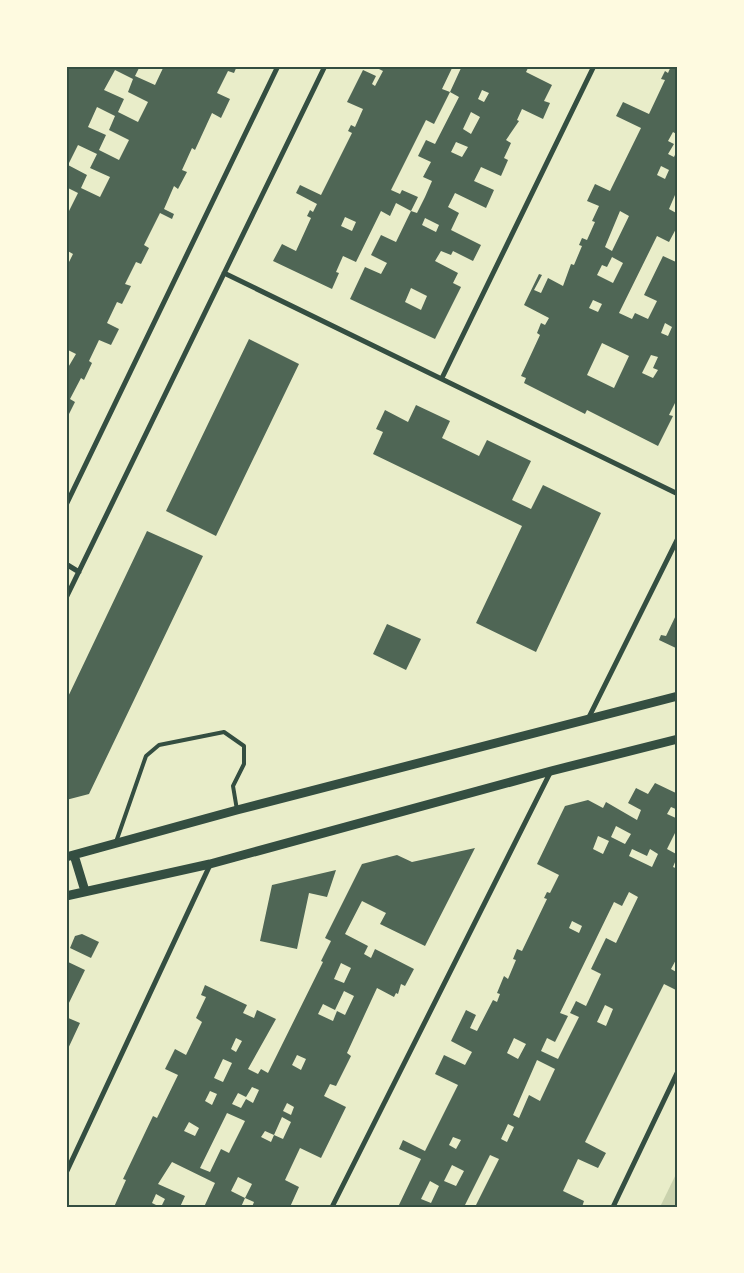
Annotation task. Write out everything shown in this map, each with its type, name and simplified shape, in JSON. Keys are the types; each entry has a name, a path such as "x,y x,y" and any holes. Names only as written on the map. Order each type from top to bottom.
{"street":[{"path":"66,506 278,66"},
{"path":"66,598 326,66"},
{"path":"442,378 594,66"},
{"path":"224,274 678,494"},
{"path":"588,720 678,538"},
{"path":"66,564 79,572"},
{"path":"85,891 70,856 237,810 678,696"},
{"path":"66,896 210,864 551,771 678,739"},
{"path":"332,1207 551,771"},
{"path":"66,1173 210,864"},
{"path":"613,1207 678,1071"}],"lane":[{"path":"115,844 146,756 159,745 224,732 244,746 244,764 233,786 237,810"}],"green space":[{"path":"678,1170 678,1207 660,1207"}],"building":[{"path":"66,66 140,66 135,76 155,85 164,66 237,66 234,73 228,71 217,93 230,99 221,118 212,113 195,150 192,148 182,170 187,172 178,189 174,186 164,209 174,214 172,219 160,213 144,245 149,248 141,264 136,262 125,284 131,286 122,304 117,302 107,323 119,329 111,345 99,340 89,361 92,363 84,380 81,378 70,399 75,402 66,420 66,371 76,354 66,349 66,268 73,254 66,250 66,212 68,213 78,193 66,187","holes":["115,70 133,79 128,92 148,102 138,122 118,112 124,99 104,90","97,107 115,116 109,130 129,140 119,160 99,150 106,135 88,127","78,145 97,154 90,168 110,177 100,197 81,188 87,175 68,165"]},
{"path":"380,66 453,66 442,89 450,92 434,124 426,120 391,190 400,194 402,190 418,197 411,211 396,203 390,216 381,211 356,262 343,256 336,272 339,273 332,289 273,261 282,244 296,251 311,218 307,216 310,210 313,212 317,204 296,193 300,185 321,195 352,133 348,131 351,125 355,127 363,109 347,102 363,70 376,76 372,84 375,86 383,71 379,69","holes":["345,217 356,222 352,231 341,226"]},
{"path":"462,66 529,66 526,72 552,85 544,101 550,103 543,119 522,109 517,120 519,121 506,140 511,143 504,158 508,160 501,176 481,167 474,181 494,190 486,208 455,193 448,207 459,213 451,230 481,245 473,261 453,251 451,255 441,251 435,261 458,273 453,283 461,287 435,339 350,299 365,267 381,274 387,263 371,255 381,235 396,242 411,211 417,213 425,197 432,181 423,177 431,162 418,156 426,140 435,144 459,97 450,92","holes":["482,90 489,93 484,102 478,99","471,112 480,117 471,134 463,129","456,142 468,147 462,157 451,152","425,218 439,225 436,232 422,225","411,288 427,296 421,310 405,302"]},
{"path":"671,66 678,66 678,135 673,132 668,141 674,144 668,154 674,157 678,148 678,196 675,195 669,209 678,214 678,225 669,242 657,236 619,313 632,319 635,313 648,319 657,301 644,295 663,256 676,262 678,259 678,397 669,415 673,416 658,446 587,410 585,414 524,383 526,378 521,376 540,335 537,333 541,323 545,325 549,318 524,305 539,274 542,275 534,290 541,293 548,278 563,286 571,264 574,265 582,246 579,245 582,238 587,240 595,222 592,221 599,206 587,201 595,184 610,191 641,128 616,116 623,102 649,114 665,80 661,79 665,71 668,73","holes":["661,166 669,170 665,179 657,175","620,211 629,216 612,251 605,247","612,257 623,263 613,283 597,275 602,265 607,267","593,300 602,304 598,312 589,308","665,323 672,327 668,336 661,333","602,343 629,356 614,388 587,375","651,355 658,357 653,368 658,370 653,378 642,373"]},
{"path":"249,339 299,364 216,536 166,511"},
{"path":"416,405 450,421 442,438 479,456 487,440 531,461 512,500 531,509 543,485 601,513 536,652 476,623 522,526 373,454 383,432 376,429 385,410 408,422"},
{"path":"147,531 203,556 89,794 66,800 66,701"},
{"path":"678,611 678,649 659,640 661,635 666,636"},
{"path":"387,624 421,639 406,670 373,654"},
{"path":"655,783 678,794 678,810 671,807 667,814 678,819 678,827 667,849 678,855 673,867 678,869 678,956 671,969 678,973 678,991 664,984 585,1142 606,1153 598,1168 578,1159 563,1191 584,1201 582,1207 475,1207 499,1159 490,1155 464,1207 398,1207 421,1159 399,1149 403,1140 425,1151 458,1085 435,1074 444,1055 465,1065 472,1052 451,1041 466,1010 476,1015 470,1028 477,1031 493,1000 497,1002 500,994 497,993 504,976 508,979 516,960 513,959 517,949 522,951 547,899 544,898 547,892 550,893 559,875 537,864 565,806 588,800 603,808 606,802 637,820 641,810 628,803 636,788 648,794","holes":["616,826 631,834 625,844 611,837","598,836 609,841 603,854 593,849","632,849 647,856 650,849 658,854 652,867 629,856","629,892 638,897 616,943 606,938 591,969 601,974 586,1006 576,1001 570,1013 579,1017 558,1059 541,1051 547,1038 555,1042 568,1016 560,1013 614,902 622,906","572,921 582,926 579,933 569,928","605,1005 613,1009 606,1026 597,1022","514,1038 526,1044 518,1059 507,1053","537,1060 555,1069 540,1101 529,1095 519,1118 513,1115","508,1124 514,1127 507,1142 501,1139","453,1137 461,1140 456,1149 449,1145","452,1165 464,1171 456,1186 444,1181","430,1181 439,1186 431,1203 421,1199"]},
{"path":"475,848 425,946 380,924 386,913 362,901 345,934 368,946 364,954 371,958 375,949 414,969 405,986 401,984 398,994 396,993 394,997 377,988 347,1053 351,1056 336,1086 330,1084 324,1096 346,1107 321,1158 300,1148 285,1180 299,1187 290,1207 252,1207 254,1202 245,1198 241,1207 204,1207 215,1183 172,1162 158,1184 185,1196 180,1207 161,1207 165,1199 156,1194 152,1203 160,1207 114,1207 126,1180 123,1179 153,1116 157,1118 178,1075 165,1069 175,1049 186,1055 202,1022 196,1018 206,997 201,995 205,985 247,1005 243,1013 254,1018 257,1010 276,1019 248,1069 258,1074 261,1069 268,1073 323,962 321,961 331,941 325,938 362,864 397,855 412,862","holes":["341,963 351,968 344,983 334,979","344,991 354,996 345,1015 337,1011 333,1021 318,1014 323,1004 335,1010","236,1038 242,1041 236,1052 231,1049","297,1055 306,1059 301,1070 292,1065","223,1059 232,1063 223,1082 214,1078","252,1087 259,1090 253,1103 246,1099 241,1108 232,1104 238,1093 246,1097","210,1091 217,1094 212,1105 205,1101","287,1103 294,1107 291,1115 283,1111","227,1113 245,1121 229,1153 221,1149 210,1172 200,1168","282,1117 291,1122 283,1139 274,1135","189,1122 199,1128 195,1136 184,1131","265,1131 274,1135 271,1142 261,1137","238,1177 252,1184 245,1198 231,1191"]},
{"path":"336,870 327,897 309,893 297,949 260,941 272,885"},
{"path":"82,934 99,942 91,958 70,948 75,936"},
{"path":"66,961 85,970 66,1009"},
{"path":"66,1017 80,1023 66,1053"}]}
